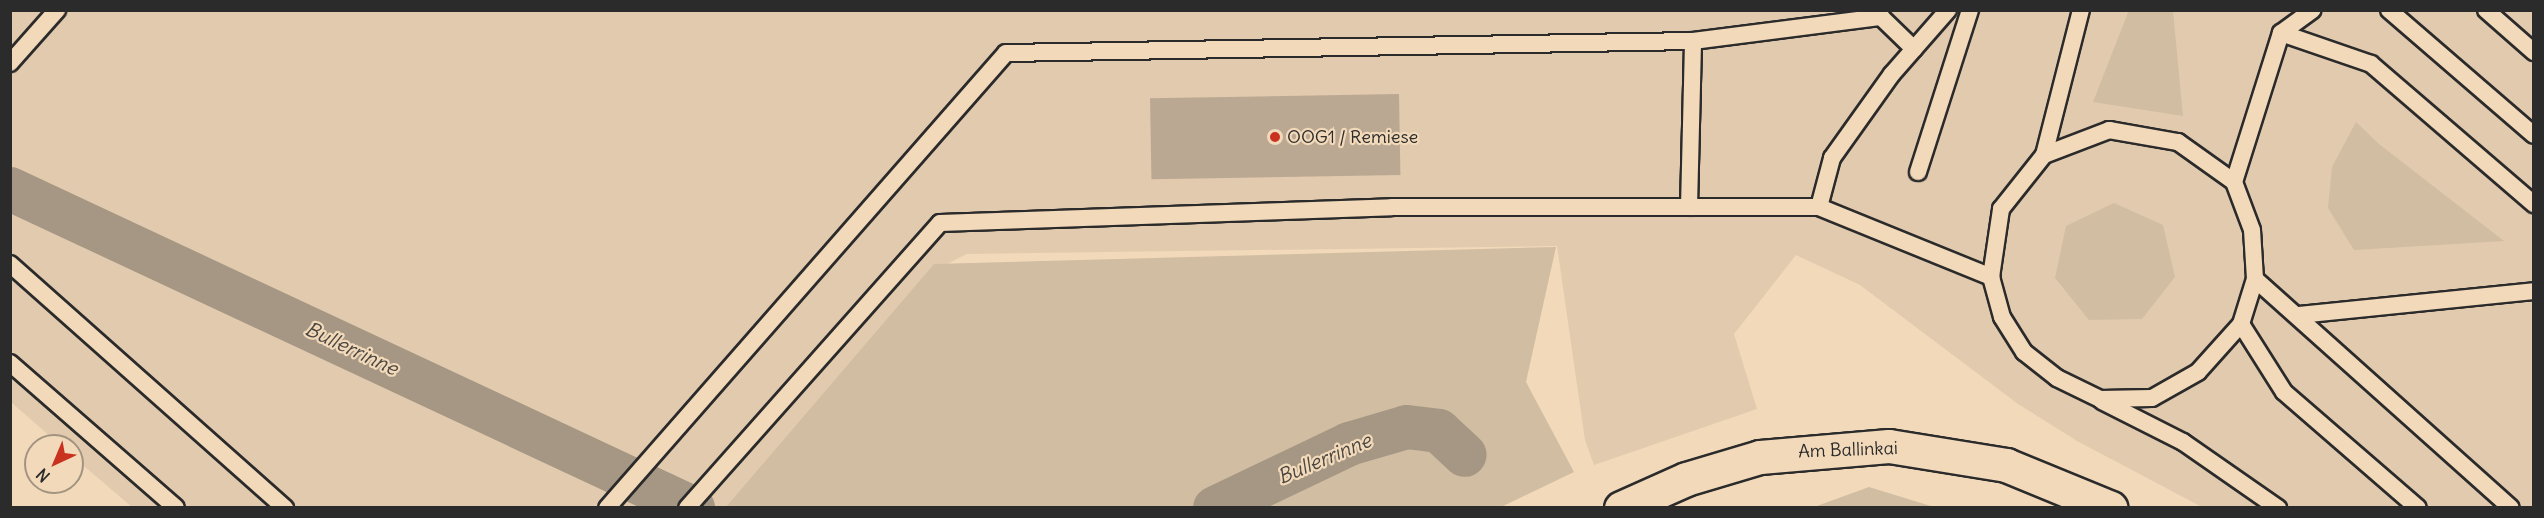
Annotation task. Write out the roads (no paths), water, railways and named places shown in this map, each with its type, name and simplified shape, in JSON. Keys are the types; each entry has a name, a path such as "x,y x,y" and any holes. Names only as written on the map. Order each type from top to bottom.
{"street":[{"name":"Am Ballinkai","path":"1621,507 1686,479 1760,457 1889,446 2006,465 2112,507"}],"lane":[{"path":"10,63 57,10"},
{"path":"1819,207 1832,158 1914,49 1948,10"},
{"path":"1918,172 1970,10"},
{"path":"2081,10 2044,155 2001,209 1991,277 2002,317 2024,352 2057,378 2183,442 2278,507"},
{"path":"2234,182 2281,33 2313,10"},
{"path":"2390,10 2534,135"},
{"path":"2486,10 2534,52"},
{"path":"607,507 1006,53 1693,41 1881,17 1914,49"},
{"path":"2281,33 2371,64 2534,204"},
{"path":"1689,207 1693,41"},
{"path":"2044,155 2109,130 2178,142 2234,182 2252,230 2255,279 2241,324 2198,372 2152,398 2100,399"},
{"path":"687,507 940,223 1392,207 1819,207 1991,277"},
{"path":"10,264 285,507"},
{"path":"2255,279 2299,315 2511,507"},
{"path":"2299,315 2534,291"},
{"path":"2241,324 2284,392 2418,507"},
{"path":"10,363 176,507"}],"waterway":[{"name":"Bullerrinne","path":"10,189 693,508"},
{"name":"Bullerrinne","path":"1215,508 1349,444 1407,427 1439,431 1465,455"}],"place":[{"name":"OOG1 / Remiese","path":"1275,137"}]}
